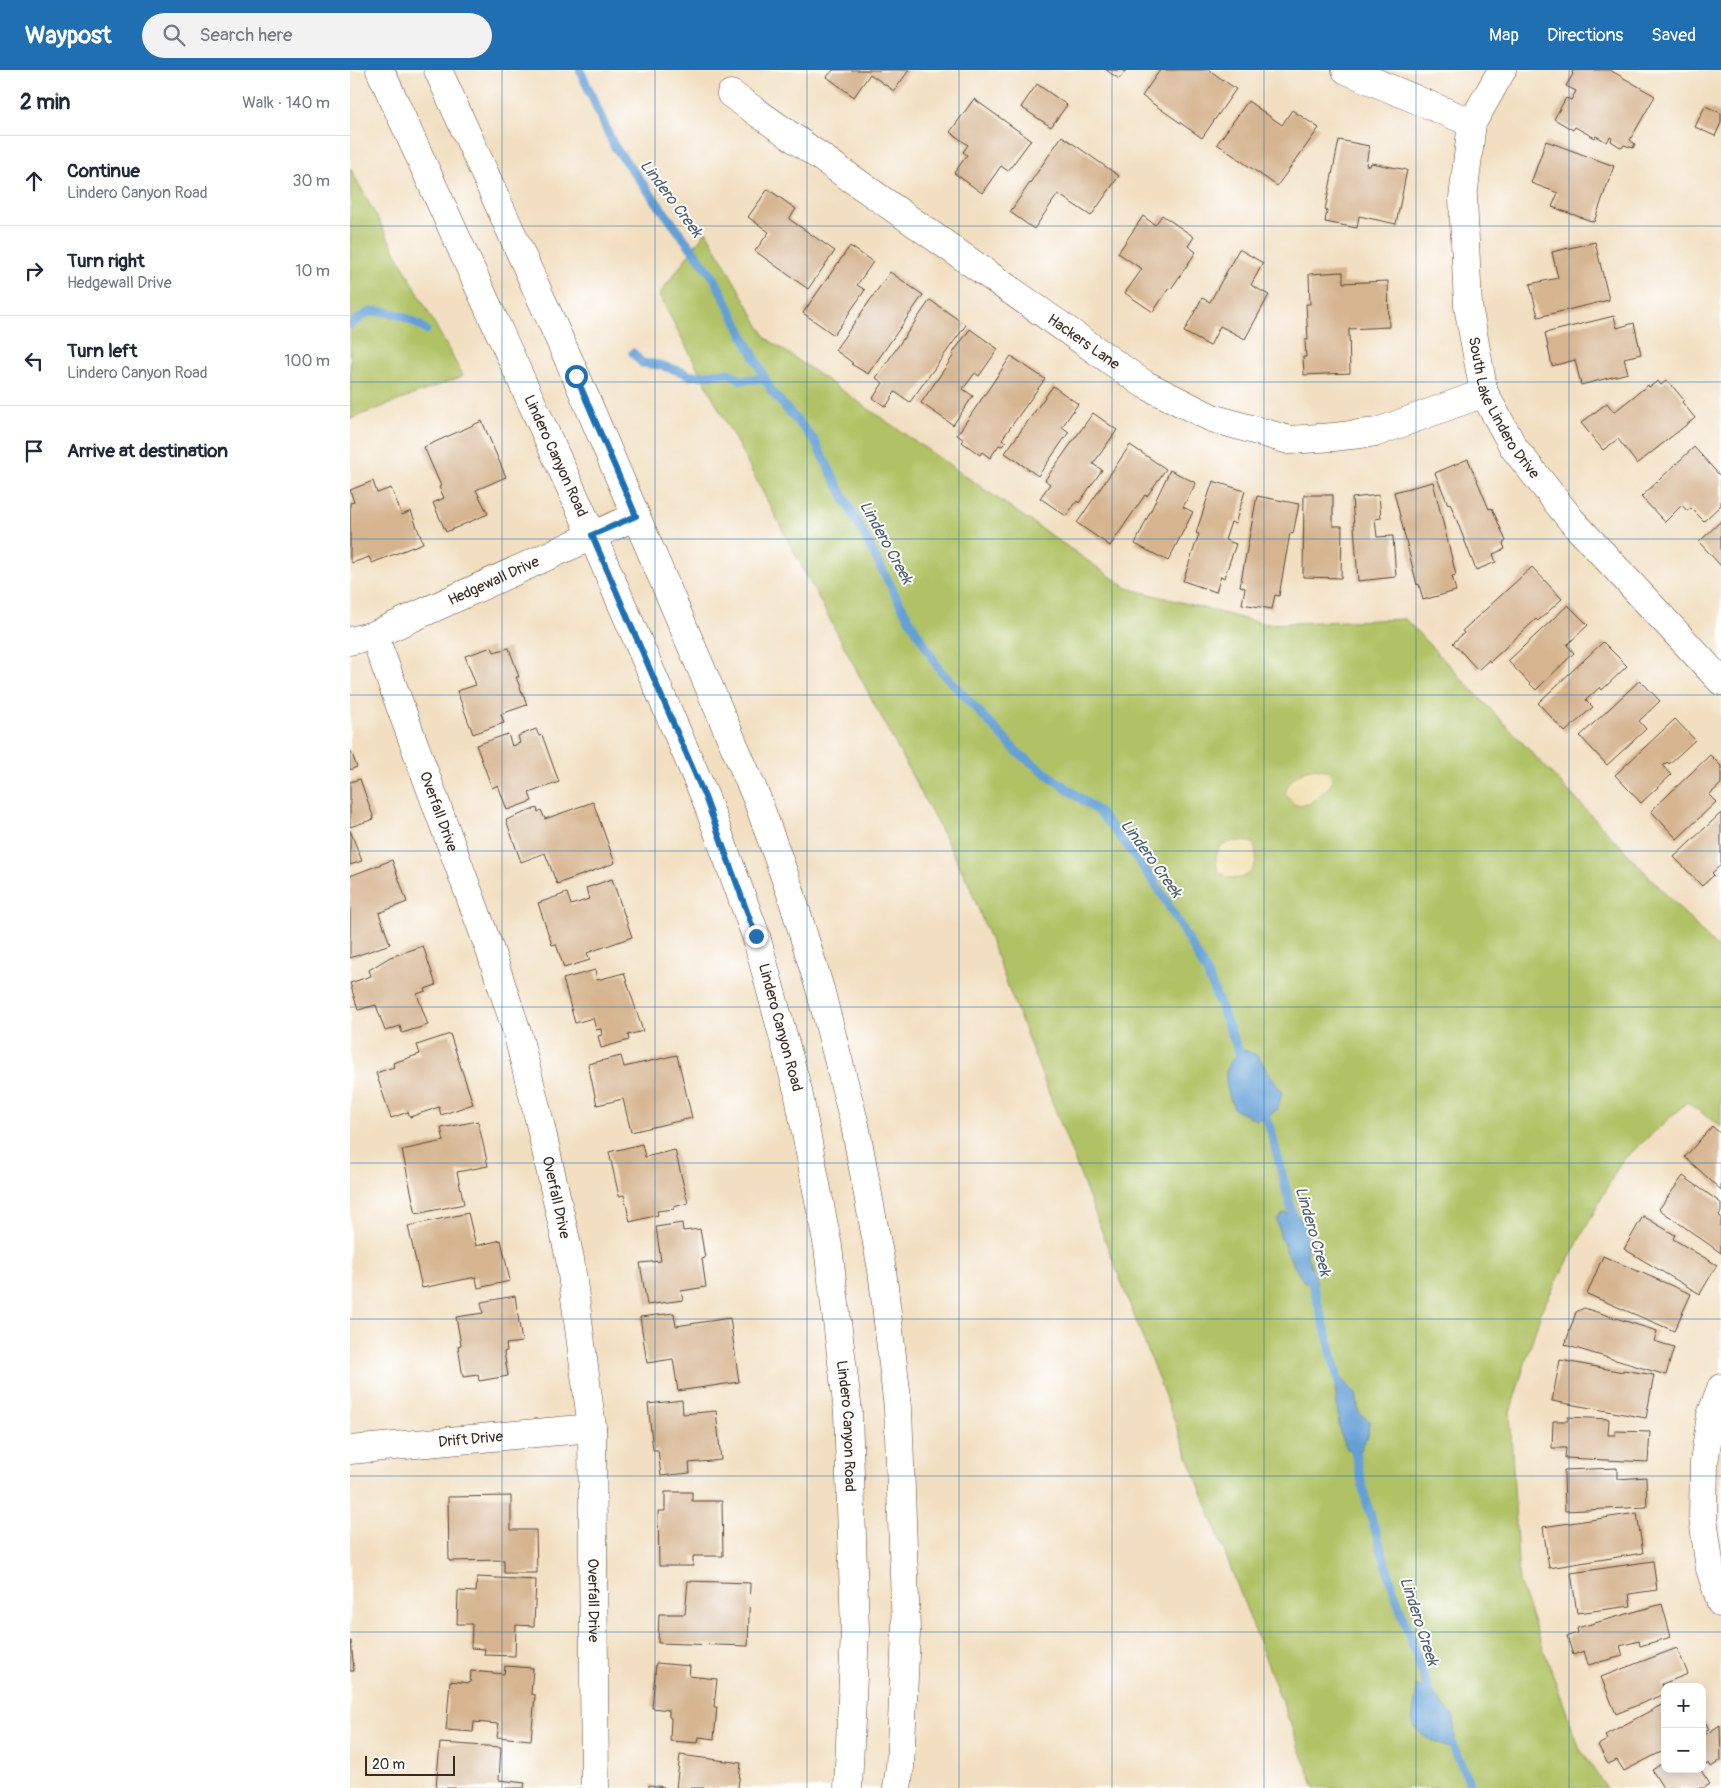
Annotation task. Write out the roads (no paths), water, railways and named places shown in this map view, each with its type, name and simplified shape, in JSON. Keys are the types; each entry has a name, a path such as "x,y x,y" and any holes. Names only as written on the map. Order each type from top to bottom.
{"street":[{"name":"Lindero Canyon Road","path":"380,70 592,535 712,816 756,936 798,1092 828,1247 848,1412 855,1631 848,1788"},
{"path":"438,70 576,376 757,798 790,890 820,989 855,1125 882,1270 898,1408 906,1631 900,1767 897,1788"},
{"path":"1346,70 1472,123"},
{"name":"South Lake Lindero Drive","path":"1502,70 1472,123 1463,198 1468,306 1484,393 1514,448 1572,521 1721,681"},
{"name":"Hackers Lane","path":"730,94 1144,384 1212,418 1289,440 1334,437 1377,432 1484,393"},
{"name":"Hedgewall Drive","path":"362,638 636,516"},
{"name":"Overfall Drive","path":"362,638 492,956 517,1032 539,1119 570,1259 592,1428 595,1788"},
{"path":"1721,1388 1711,1415 1704,1463 1703,1518 1710,1569 1721,1603"},
{"name":"Drift Drive","path":"350,1450 592,1428"}],"water":[{"path":"1244,1050 1257,1055 1282,1092 1278,1109 1256,1120 1234,1109 1226,1084 1227,1069 1230,1062"},
{"path":"1284,1213 1296,1214 1306,1225 1307,1255 1317,1283 1304,1282 1287,1252 1280,1235 1277,1219"},
{"path":"1340,1378 1356,1393 1359,1413 1369,1421 1368,1434 1360,1452 1347,1449 1340,1433 1335,1387"},
{"path":"1416,1685 1437,1697 1454,1718 1455,1739 1448,1748 1430,1740 1415,1728 1413,1716"}],"waterway":[{"name":"Lindero Creek","path":"580,70 614,146 714,278 772,392 814,440 898,600 939,669 1017,752 1099,812 1126,844 1159,889 1206,971 1244,1064"},
{"path":"350,325 370,312 377,311 407,318 426,330"},
{"path":"633,353 642,363 659,365 691,376 730,373 741,380 760,379 767,382"},
{"name":"Lindero Creek","path":"1261,1106 1270,1128 1295,1223"},
{"name":"Lindero Creek","path":"1309,1272 1341,1392"},
{"name":"Lindero Creek","path":"1352,1439 1365,1497 1395,1594 1432,1701"},
{"name":"Lindero Creek","path":"1447,1733 1472,1788"}]}
